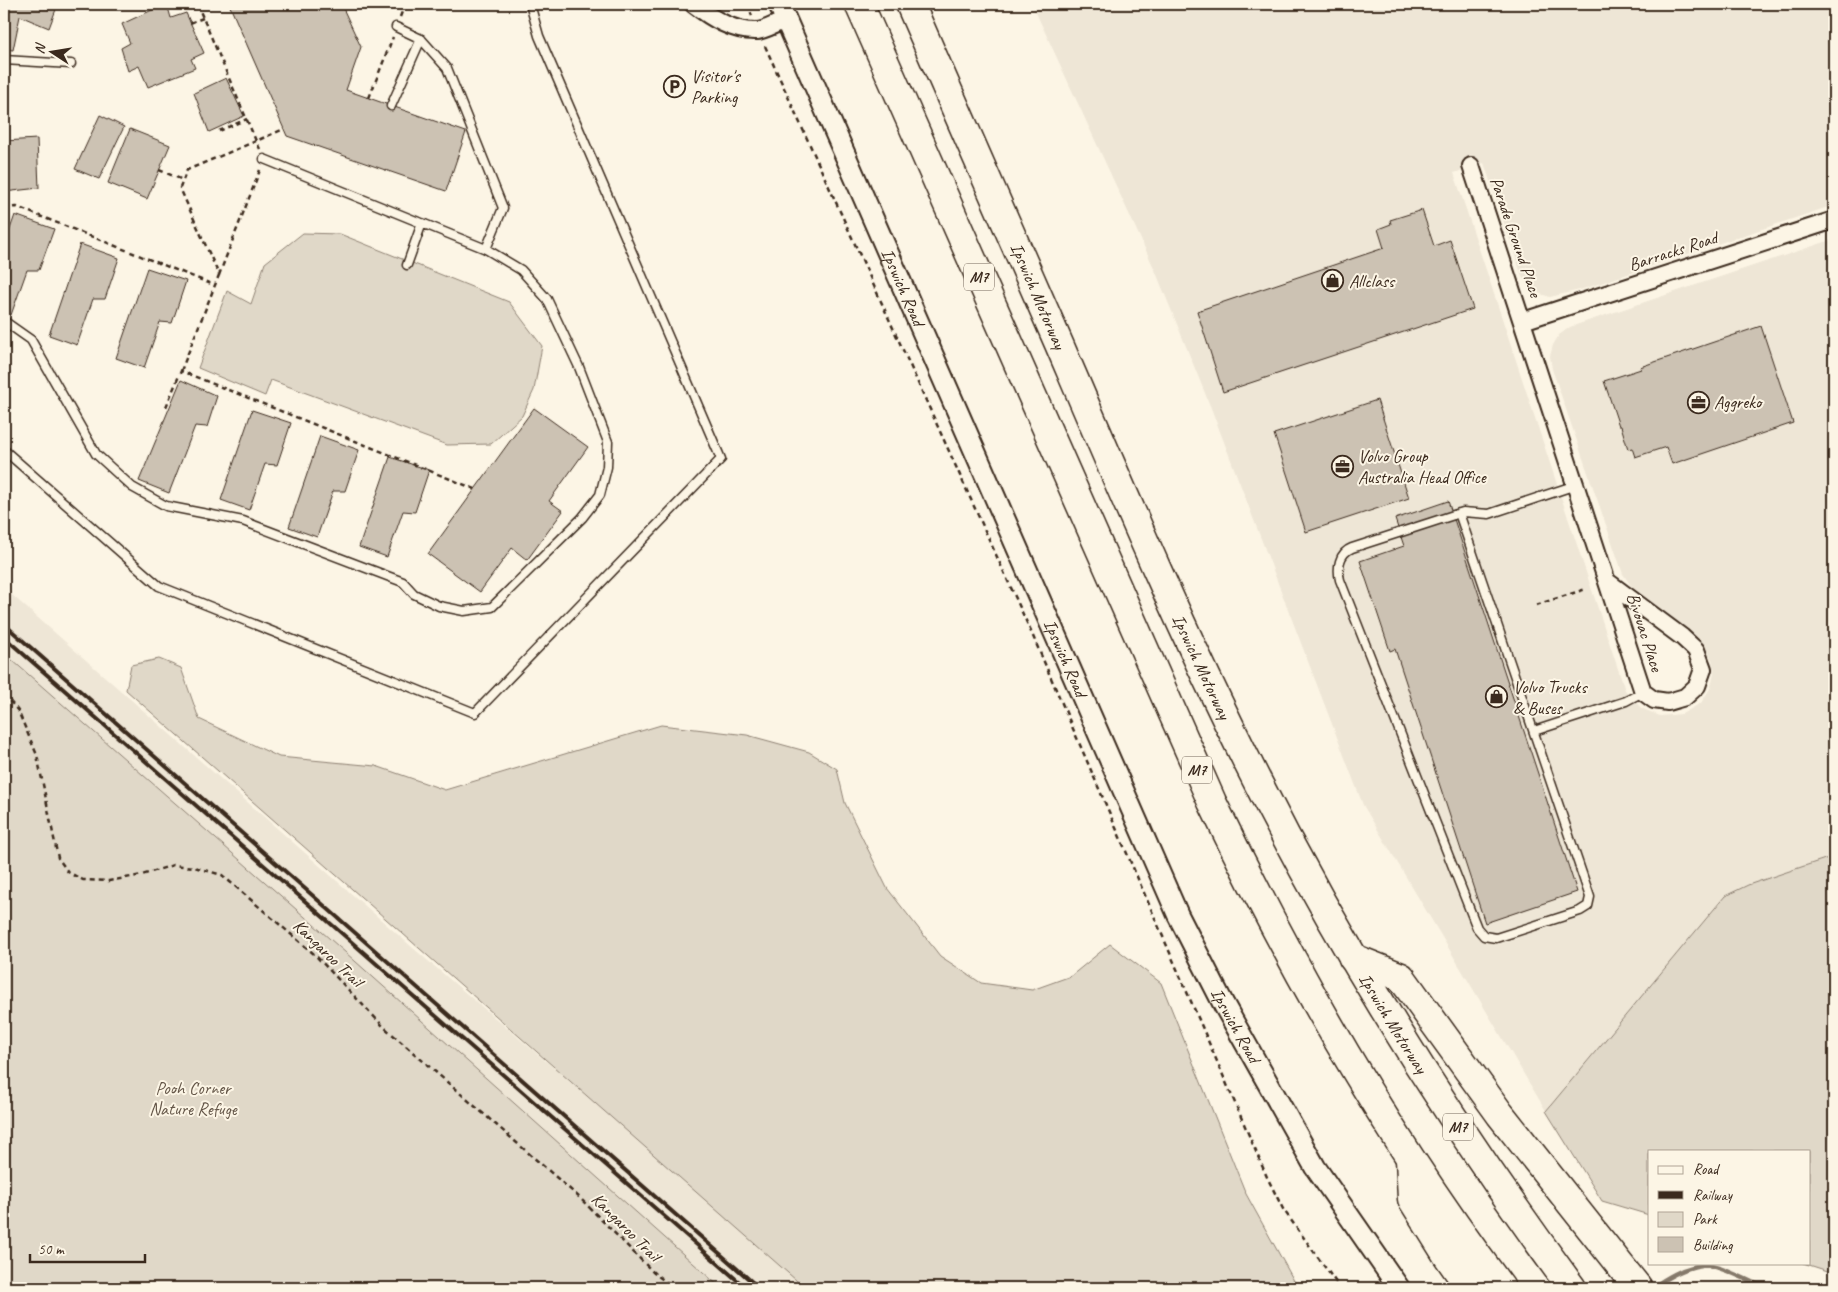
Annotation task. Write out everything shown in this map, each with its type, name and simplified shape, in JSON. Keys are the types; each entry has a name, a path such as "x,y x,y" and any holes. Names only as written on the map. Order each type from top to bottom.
{"highway":[{"name":"M7","path":"859,4 1212,802 1259,901 1367,1092 1410,1159 1501,1288"},
{"name":"Ipswich Motorway","path":"910,4 1113,469 1211,687 1281,826 1353,958 1465,1138 1572,1288"},
{"path":"1353,958 1401,977 1500,1114 1629,1278"},
{"path":"1410,1159 1412,1199 1446,1256 1470,1288"}],"street":[{"path":"693,4 708,15 744,30 758,31 782,12"},
{"name":"Ipswich Road","path":"782,12 1178,915 1224,1005 1315,1166 1399,1288"},
{"name":"Parade Ground Place","path":"1471,166 1523,321"},
{"name":"Barracks Road","path":"1523,321 1834,220"},
{"name":"Bivouac Place","path":"1523,321 1643,692 1654,700 1668,702 1685,697 1697,686 1703,669 1696,650 1682,637 1608,582"}],"lane":[{"path":"4,450 159,586 475,713 721,458 539,36 530,4"},
{"path":"396,27 421,40 447,68 503,208 486,249"},
{"path":"391,106 421,40"},
{"path":"4,60 72,64"},
{"path":"4,321 31,340 96,454 132,487 166,506 243,521 403,582 414,594 439,606 464,610 492,607 582,518 600,495 607,467 608,442 579,367 547,300 521,270 486,249 264,158"},
{"path":"407,265 422,224 426,225"},
{"path":"1459,513 1589,889 1590,900 1588,906 1580,911 1498,938 1490,938 1482,934 1477,928 1338,573 1340,561 1347,550 1459,513 1489,514 1576,485"},
{"path":"1534,731 1626,701 1643,692"}],"path":[{"path":"166,407 264,158 197,4"},
{"path":"369,98 405,4"},
{"path":"190,23 204,18"},
{"path":"768,53 1032,634 1267,1177 1283,1209 1340,1288"},
{"path":"220,131 247,119"},
{"path":"219,275 180,188 187,170 284,129"},
{"path":"159,170 184,180"},
{"path":"4,208 17,207 214,285"},
{"path":"181,371 475,489"},
{"path":"1536,605 1586,588"},
{"name":"Kangaroo Trail","path":"4,694 18,710 37,755 58,858 68,872 83,880 109,881 142,875 173,865 194,867 222,875 314,954 384,1027 580,1198 654,1273 674,1288"}],"shaded area":[{"path":"1032,4 1834,4 1834,205 1580,290 1550,297 1535,292 1522,276 1484,163 1454,173 1625,690 1641,708 1660,716 1682,714 1701,703 1711,687 1714,673 1712,660 1700,639 1655,609 1636,593 1623,574 1552,369 1550,356 1553,345 1559,335 1570,327 1834,239 1834,856 1748,885 1725,896 1546,1111 1363,805 1211,408 1155,270"},
{"path":"4,588 413,948 812,1288 692,1288 4,673"}],"green space":[{"path":"303,233 340,234 509,302 542,346 534,390 522,416 491,444 447,445 271,380 265,396 198,368 227,291 251,304 265,263"},
{"name":"Pooh Corner Nature Refuge","path":"4,653 346,953 721,1288 4,1288"},
{"path":"159,659 181,668 199,719 279,757 376,766 445,790 661,725 747,735 809,752 837,769 845,803 887,888 940,956 981,983 1032,990 1071,976 1110,944 1161,983 1246,1194 1298,1288 805,1288 126,690 131,665"},
{"path":"1834,856 1834,1273 1806,1264 1810,1264 1810,1150 1648,1150 1648,1215 1602,1201 1546,1111 1725,896 1748,885"}],"building":[{"path":"4,4 58,4 49,28 20,16 13,50 4,49"},
{"path":"167,4 171,18 186,13 204,53 191,59 195,68 148,87 139,66 128,71 121,48 130,43 122,24"},
{"path":"229,4 341,4 361,47 346,90 466,132 446,191 287,136"},
{"path":"226,78 244,116 209,132 194,93"},
{"path":"100,115 124,127 99,179 75,169"},
{"path":"130,129 170,145 147,199 108,183"},
{"path":"37,139 39,188 4,192 4,141"},
{"path":"1422,210 1434,246 1450,240 1473,309 1223,392 1197,311 1384,248 1378,229 1391,224 1390,220"},
{"path":"15,215 54,229 39,270 27,270 11,315 4,313 4,246"},
{"path":"80,244 119,258 105,299 93,299 77,345 49,335"},
{"path":"147,268 186,281 172,323 160,322 144,368 116,358"},
{"name":"Aggreko","path":"1761,326 1793,423 1672,464 1666,447 1635,457 1632,448 1628,449 1604,381"},
{"path":"181,380 217,396 207,427 195,426 169,493 139,481"},
{"name":"Volvo Group Australia Head Office","path":"1377,400 1409,498 1306,532 1274,434"},
{"path":"534,408 588,447 549,501 563,511 527,560 512,548 480,592 428,554"},
{"path":"252,410 291,423 277,465 265,464 249,510 221,500"},
{"path":"320,436 359,450 345,491 333,491 317,537 289,527"},
{"path":"390,457 429,470 415,512 403,511 387,557 359,547"},
{"path":"1448,501 1577,892 1485,923 1395,649 1390,651 1360,561 1404,546 1395,519"}],"waterway":[{"path":"1652,1288 1682,1271 1702,1265 1724,1270 1764,1288"}],"railway":[{"path":"4,624 759,1288"},
{"path":"4,637 746,1288"}],"place":[{"name":"Visitor's Parking","path":"675,86"},
{"name":"Allclass","path":"1333,281"},
{"name":"Aggreko","path":"1698,402"},
{"name":"Volvo Group Australia Head Office","path":"1342,466"},
{"name":"Volvo Trucks & Buses","path":"1497,697"}]}
